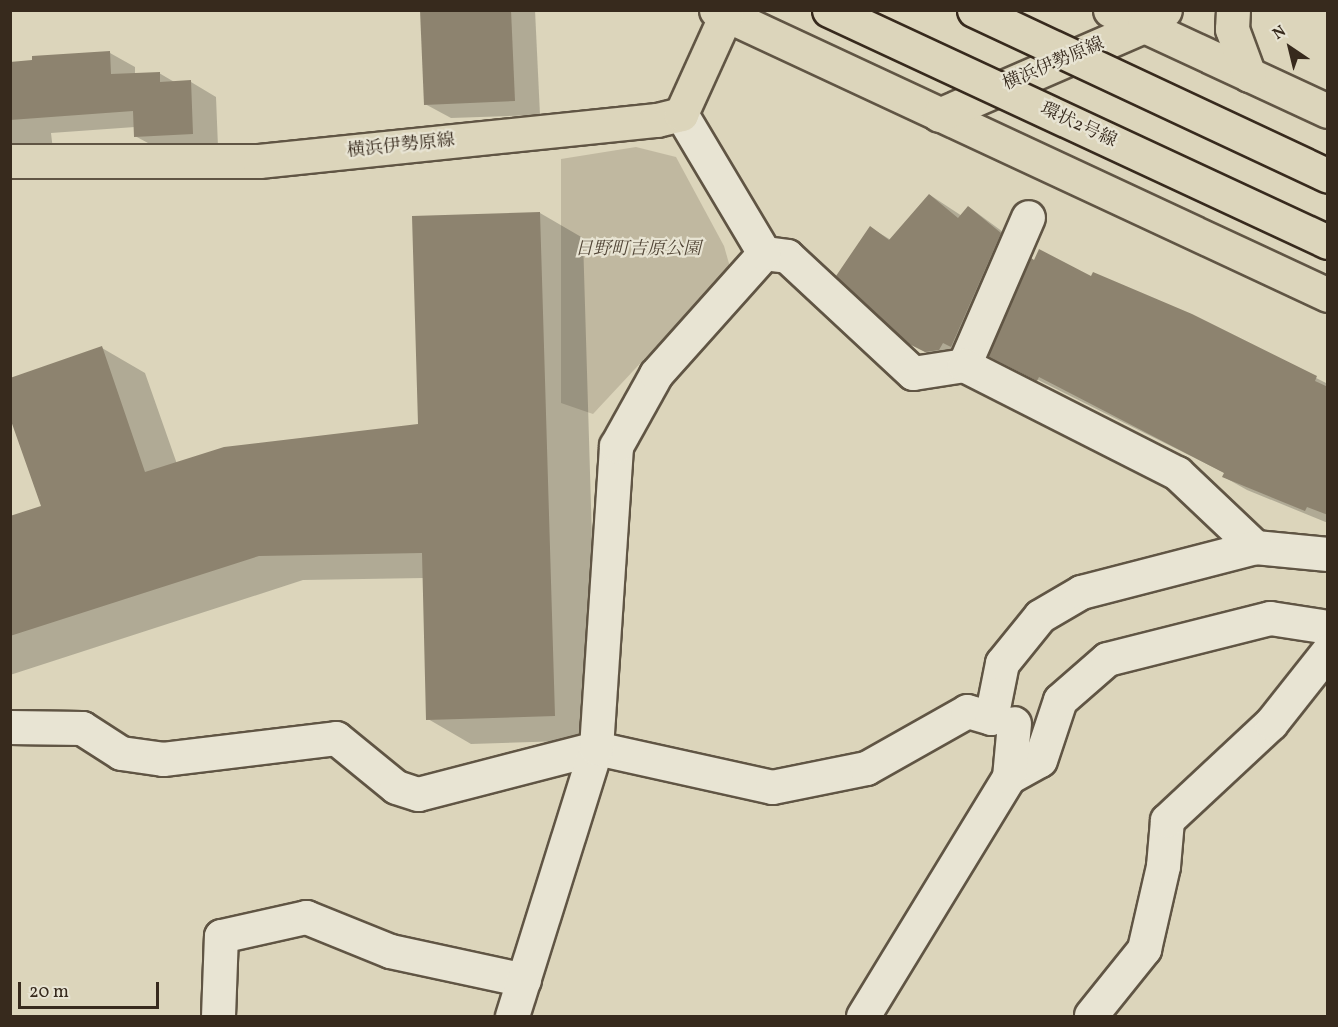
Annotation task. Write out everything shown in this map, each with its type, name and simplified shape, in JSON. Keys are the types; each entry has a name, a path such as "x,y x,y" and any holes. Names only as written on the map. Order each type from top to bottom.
{"main road":[{"name":"環状2号線","path":"829,10 1328,242"},
{"path":"974,10 1328,176"},
{"path":"1110,10 1147,16 1249,75 1328,111"},
{"path":"1233,10 1232,29 1249,75"},
{"path":"681,114 721,13 1328,295"},
{"name":"横浜伊勢原線","path":"939,115 1147,16"},
{"name":"横浜伊勢原線","path":"10,161 258,161 646,122 681,114"}],"street":[{"path":"681,114 764,253"},
{"path":"964,365 1028,217"},
{"path":"764,253 787,256 913,374 964,365 1177,473 1255,547"},
{"path":"512,1017 596,748 616,446 656,374 764,253"},
{"path":"10,727 82,728 121,753 163,759 336,738 396,787 418,794 596,748 772,787 866,768 967,711 991,718 1002,663 1040,616 1081,592 1255,547 1328,554"},
{"path":"1009,777 1040,760 1060,700 1107,659 1270,618 1328,627"},
{"path":"1091,1015 1144,949 1163,866 1167,820 1271,723 1328,651"},
{"path":"863,1017 1009,777 1014,723"},
{"path":"218,1017 220,936 306,917 390,951 524,980"}],"green space":[{"name":"日野町吉原公園","path":"636,147 676,157 724,246 730,267 593,414 561,403 561,159"}],"building":[{"path":"420,10 511,10 515,101 424,105"},
{"path":"110,51 111,74 160,72 160,82 191,80 193,134 134,137 133,111 10,120 10,62 32,60 32,56"},
{"path":"929,194 958,218 968,206 1001,233 951,347 943,343 939,350 925,352 909,344 836,276 870,226 889,240"},
{"path":"540,212 555,716 426,720 422,553 259,556 10,636 10,516 41,506 10,418 10,378 102,346 145,472 224,447 418,424 412,216"},
{"path":"1039,249 1091,276 1093,272 1192,314 1317,376 1315,381 1328,387 1328,515 1307,507 1305,511 1222,477 1224,473 1039,377 1037,381 988,356 1031,258 1034,260"}]}
